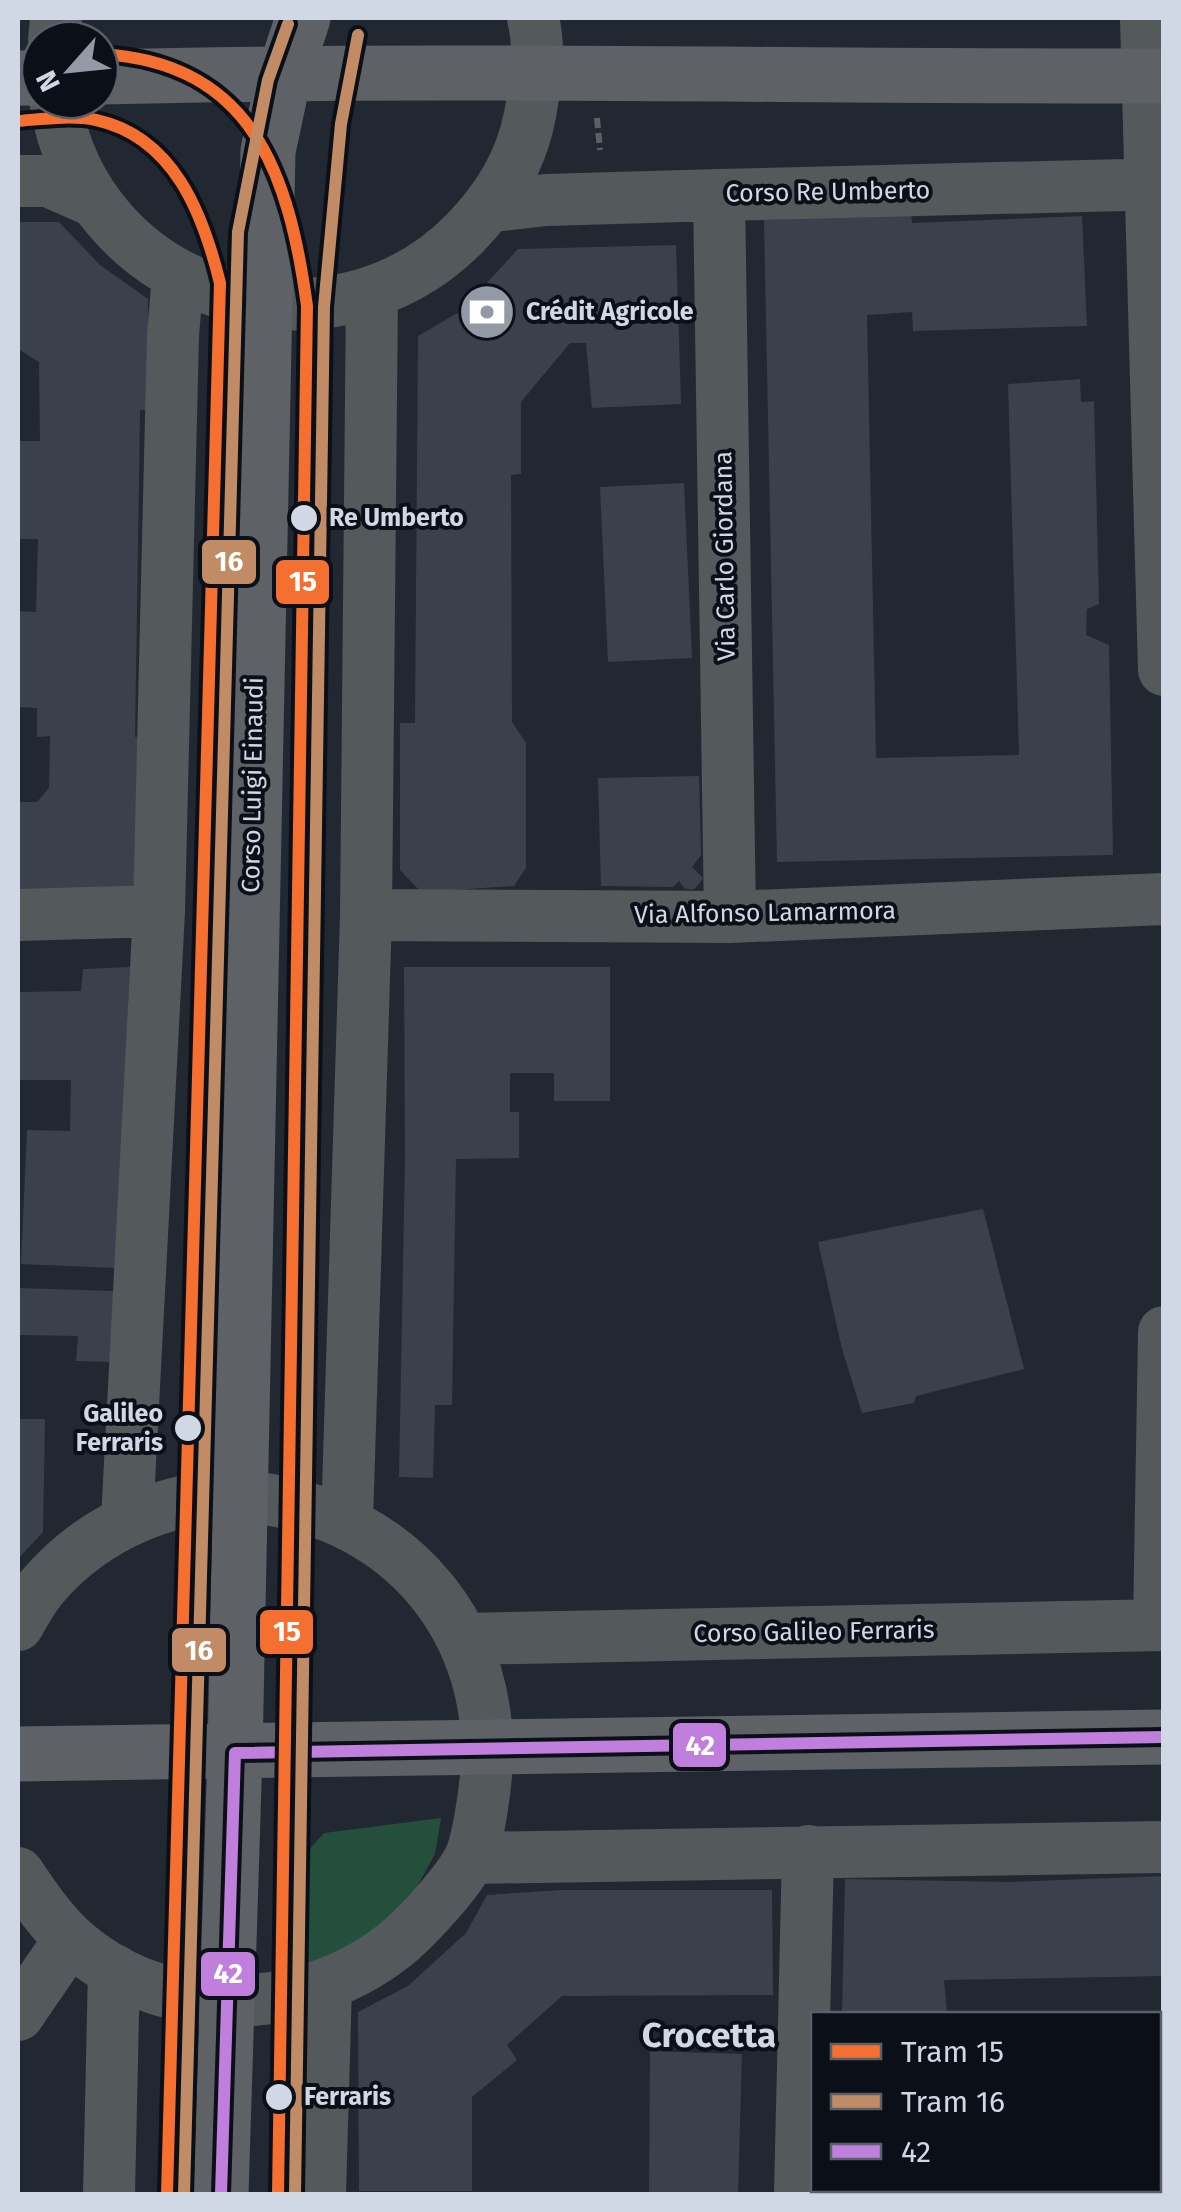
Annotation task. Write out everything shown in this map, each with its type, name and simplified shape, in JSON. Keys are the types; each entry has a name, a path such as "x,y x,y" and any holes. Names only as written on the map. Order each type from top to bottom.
{"main road":[{"name":"Corso Luigi Einaudi","path":"221,2194 235,1753 268,152 284,76 303,18"},
{"path":"120,76 1156,76"},
{"path":"18,1754 1164,1736"}],"street":[{"path":"61,120 73,162 96,202 132,244 178,276 220,294 264,304 307,306 372,294 439,259 492,206 525,142 538,73 533,18"},
{"path":"1146,18 1156,76 1164,670"},
{"path":"18,181 48,181 96,202"},
{"name":"Corso Re Umberto","path":"492,206 546,200 719,194 1157,184"},
{"name":"Via Carlo Giordana","path":"719,194 730,916"},
{"path":"127,1520 159,912 173,335 178,276"},
{"path":"347,1522 366,915 372,294"},
{"name":"Via Alfonso Lamarmora","path":"366,915 730,916 1164,899"},
{"path":"18,916 159,912"},
{"path":"1161,1624 1164,1332"},
{"path":"18,1625 41,1588 76,1553 127,1520 185,1501 239,1496 288,1502 347,1522 391,1548 430,1588 464,1639 483,1693 489,1747 484,1800 470,1858 423,1920 378,1959 326,1986 281,1998 226,2002 172,1994 114,1970 70,1939 37,1902 18,1873"},
{"name":"Corso Galileo Ferraris","path":"464,1639 1161,1624"},
{"path":"470,1858 1164,1848"},
{"path":"800,2194 808,1851"},
{"path":"18,2015 70,1939"},
{"path":"109,2194 114,1970"},
{"path":"320,2194 326,1986"}],"green space":[{"path":"441,1818 435,1854 407,1905 365,1940 319,1964 296,1967 298,1862 324,1833"}],"building":[{"path":"911,213 912,223 1082,216 1087,326 913,331 912,312 867,315 876,758 1019,755 1008,384 1080,379 1081,402 1094,401 1099,604 1087,609 1086,635 1109,645 1113,855 777,862 764,220"},
{"path":"18,222 59,222 100,265 148,299 148,410 140,410 135,737 142,737 139,889 18,891 18,802 37,802 49,788 50,736 37,737 37,708 18,707 18,611 36,612 38,539 18,539 18,441 40,441 39,362 18,349"},
{"path":"676,245 681,404 592,408 586,343 570,343 521,402 521,474 511,475 512,722 526,743 526,868 514,886 421,892 400,870 400,723 415,723 418,336 461,311 518,249"},
{"path":"684,483 692,658 608,662 600,487"},
{"path":"699,776 701,855 692,867 703,878 699,884 693,890 684,888 679,881 673,887 601,886 598,778"},
{"path":"130,967 116,1268 21,1264 27,1130 70,1131 71,1080 18,1080 18,992 81,991 83,969"},
{"path":"404,967 610,967 610,1101 554,1101 554,1073 510,1073 510,1112 519,1112 519,1158 456,1159 452,1405 435,1405 433,1478 399,1477"},
{"path":"983,1209 1024,1369 916,1396 914,1403 862,1413 842,1349 818,1242"},
{"path":"18,1288 114,1291 110,1362 76,1361 78,1336 18,1335"},
{"path":"18,1419 45,1419 43,1532 18,1559"},
{"path":"1164,1876 1164,1976 944,1980 947,2012 842,2012 845,1879 1009,1882"},
{"path":"562,1890 772,1890 773,1995 562,1996 507,2045 517,2060 472,2097 472,2191 359,2191 358,2012 408,1986 466,1933 487,1895"},
{"path":"650,2051 742,2054 738,2194 649,2194"},
{"path":"846,2192 950,2192 950,2194"}],"tram line":[{"name":"16","path":"184,2194 238,232 268,80 288,24"},
{"name":"16","path":"295,2194 324,307 341,124 358,35"},
{"name":"15","path":"120,57 152,62 194,78 228,103 254,134 274,171 289,212 307,306 278,2194"},
{"name":"15","path":"18,121 96,120 123,129 146,143 165,161 194,206 220,283 167,2194"}],"transit line":[{"name":"42","path":"235,1753 1164,1737"},
{"name":"42","path":"221,2194 235,1753"}],"place":[{"name":"Crédit Agricole","path":"487,312"},
{"name":"Re Umberto","path":"304,518"},
{"name":"Galileo Ferraris","path":"188,1428"},
{"name":"Ferraris","path":"279,2097"}],"district":[{"name":"Crocetta","path":"709,2035"}]}
